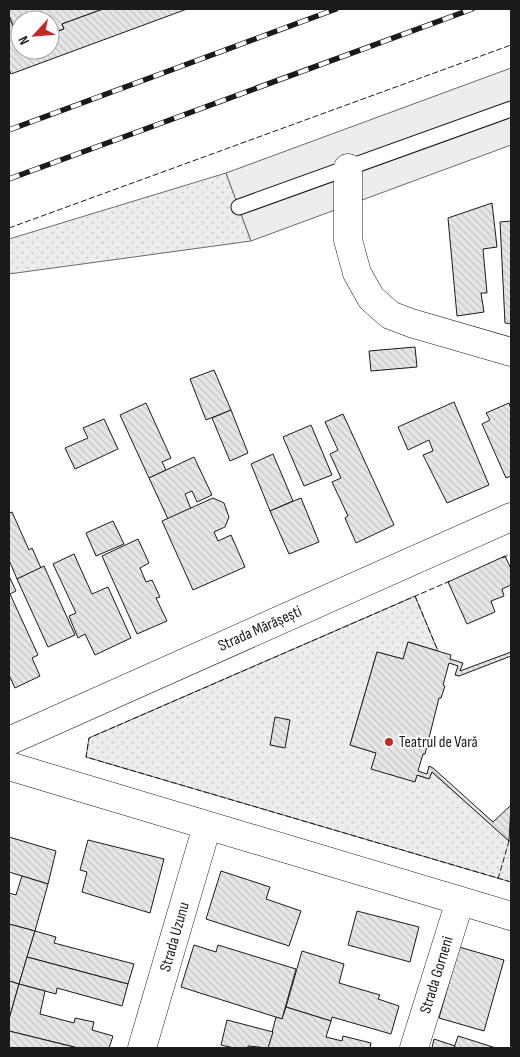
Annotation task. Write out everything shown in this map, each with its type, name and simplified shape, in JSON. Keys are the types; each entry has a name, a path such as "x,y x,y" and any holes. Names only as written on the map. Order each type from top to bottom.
{"street":[{"path":"348,168 348,240 357,273 371,298 390,315 411,323 511,352"},
{"name":"Strada Mărășești","path":"9,741 511,517"},
{"path":"9,766 511,916"},
{"name":"Strada Uzunu","path":"142,1048 207,826"},
{"name":"Strada Gorneni","path":"414,1048 460,901"}],"lane":[{"path":"239,207 511,109"}],"shaded area":[{"path":"511,68 511,145 251,241 226,173"},
{"path":"226,173 251,241 9,274 9,239"},
{"path":"415,596 438,651 408,642 403,659 377,652 350,745 376,753 417,775 429,779 432,772 509,841 511,840 511,882 86,757 89,738"}],"building":[{"path":"9,9 103,9 62,24 64,29 60,30 60,10 10,10 10,18"},
{"path":"103,9 187,9 60,56 60,30 64,29 62,24"},
{"path":"9,22 10,60 49,60 11,74 9,69"},
{"path":"492,203 497,247 483,249 487,293 481,293 484,312 457,316 448,218"},
{"path":"511,221 511,324 505,323 500,222"},
{"path":"415,347 417,367 371,371 369,351"},
{"path":"214,370 231,410 206,420 190,379"},
{"path":"454,402 489,485 447,503 423,455 433,451 429,440 408,450 398,427"},
{"path":"146,403 171,458 162,462 166,470 149,478 120,415"},
{"path":"509,403 511,409 511,476 506,478 482,424 490,420 486,413"},
{"path":"231,410 248,453 230,461 212,418"},
{"path":"343,414 394,525 356,543 345,518 348,516 332,482 341,478 330,454 338,450 325,422"},
{"path":"104,419 118,449 75,469 65,448 88,438 83,428"},
{"path":"311,425 332,475 304,486 283,437"},
{"path":"273,454 293,501 270,511 251,464"},
{"path":"194,457 212,495 197,502 192,491 185,494 191,509 168,519 149,478"},
{"path":"213,498 224,503 229,517 225,527 214,532 218,541 231,535 245,567 193,590 162,521"},
{"path":"301,498 319,542 289,554 270,511"},
{"path":"12,512 29,550 32,548 41,568 17,579 9,560 9,513"},
{"path":"113,521 124,544 96,556 86,533"},
{"path":"138,539 149,563 140,568 146,582 152,580 160,597 156,598 167,621 137,634 102,556"},
{"path":"74,554 92,594 108,587 131,638 95,655 85,634 78,638 69,616 76,613 53,564"},
{"path":"505,556 511,569 511,585 502,589 504,596 491,601 495,612 467,624 448,582"},
{"path":"44,566 75,635 48,647 17,579"},
{"path":"9,576 16,591 10,594 38,655 32,658 40,676 15,688 9,675"},
{"name":"Teatrul de Vară","path":"408,642 451,655 450,659 463,663 460,671 511,652 511,656 459,676 455,675 458,666 449,663 443,685 445,686 441,698 439,698 425,754 423,754 418,771 427,774 429,766 433,768 493,822 511,805 509,841 432,772 429,779 417,775 415,782 371,769 376,753 350,745 377,652 403,659"},
{"path":"275,717 290,720 285,748 270,745"},
{"path":"9,837 56,851 48,884 9,872"},
{"path":"88,840 164,859 150,913 82,892 87,872 80,870"},
{"path":"221,871 270,887 266,899 301,911 289,946 206,919"},
{"path":"22,876 48,884 35,931 9,924 9,893 16,895"},
{"path":"357,911 419,927 410,962 348,945"},
{"path":"9,924 35,931 19,984 9,981"},
{"path":"35,931 56,937 54,943 134,964 128,984 27,957"},
{"path":"194,945 216,952 218,945 296,969 282,1019 181,987"},
{"path":"459,947 504,960 484,1031 439,1018"},
{"path":"302,951 344,964 339,983 380,995 378,999 399,1006 391,1034 332,1017 331,1021 286,1007"},
{"path":"27,957 128,984 122,1006 57,988 56,994 19,984"},
{"path":"9,981 19,984 9,1019"},
{"path":"19,984 45,991 40,1014 74,1023 75,1018 94,1022 92,1030 113,1036 109,1048 78,1048 9,1031 9,1019"},
{"path":"286,1007 331,1021 326,1037 342,1041 343,1036 371,1043 370,1048 268,1048 276,1017 282,1019"},
{"path":"227,1020 273,1032 268,1048 248,1046 248,1048 234,1048 221,1045"},
{"path":"9,1031 78,1048 9,1048"},
{"path":"458,1036 496,1048 454,1048"},
{"path":"434,1039 455,1046 454,1048 432,1048"}],"railway":[{"path":"9,130 336,9"},
{"path":"9,179 472,9"}],"fence":[{"path":"9,228 511,45"},
{"path":"502,558 511,554"},
{"path":"450,581 89,738 86,757 511,882"},
{"path":"415,596 438,651"},
{"path":"498,879 509,841"}],"place":[{"name":"Teatrul de Vară","path":"389,742"}]}
